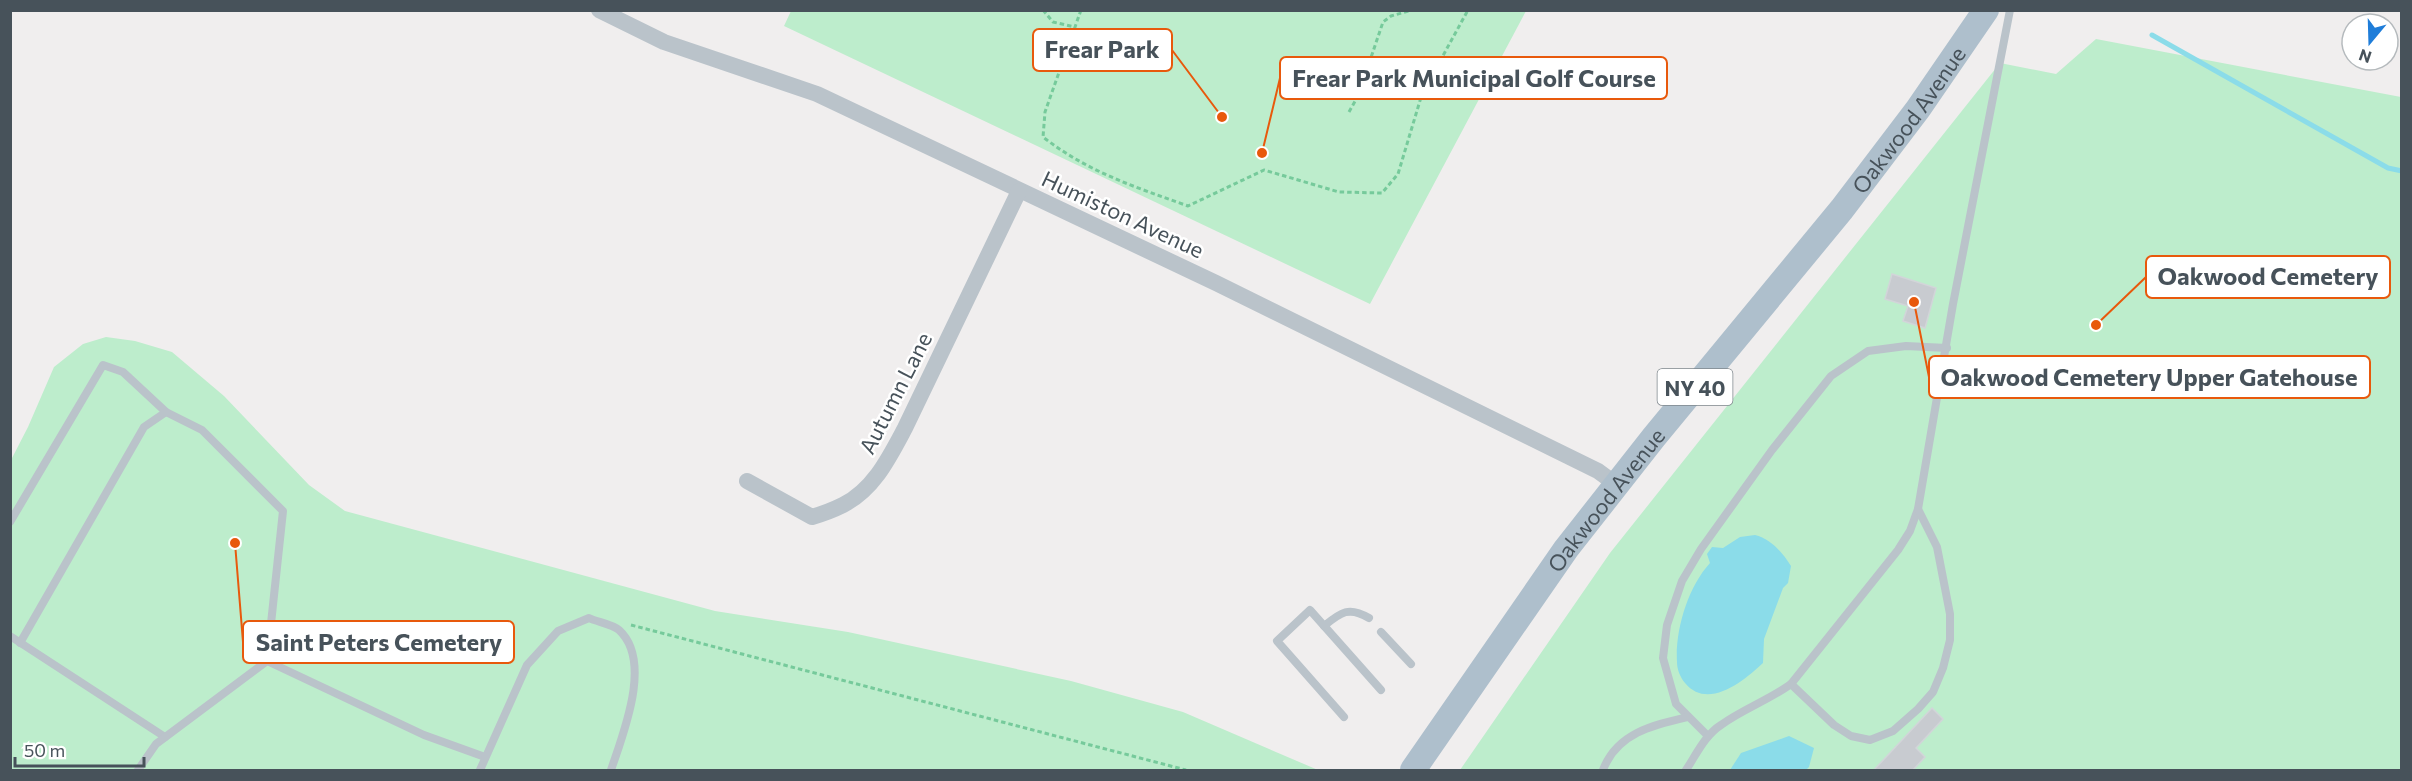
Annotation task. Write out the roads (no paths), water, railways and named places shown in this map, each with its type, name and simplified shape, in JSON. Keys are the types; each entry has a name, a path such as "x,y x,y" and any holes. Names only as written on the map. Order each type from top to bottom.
{"main road":[{"name":"Oakwood Avenue","path":"1413,771 1566,549 1842,208 1918,109 1986,10"}],"street":[{"name":"Humiston Avenue","path":"599,10 664,42 817,94 1226,288 1598,471 1617,485"},
{"name":"Autumn Lane","path":"747,481 812,518 844,505 870,486 886,465 905,428 1019,191"}],"lane":[{"path":"1686,771 1708,736 1720,725 1773,697 1791,684 1898,550 1910,531 1918,509 1953,304 2010,10"},
{"path":"1708,736 1677,704 1664,658 1667,625 1678,592 1701,549 1772,450 1831,376 1868,351 1906,346 1947,348"},
{"path":"10,522 103,365 123,372 166,412 202,430 284,511 267,660 156,744 138,771"},
{"path":"20,643 144,427 166,412"},
{"path":"1791,684 1834,724 1851,736 1870,740 1893,731 1933,692 1943,668 1950,640 1950,614 1937,547 1918,509"},
{"path":"1344,717 1277,641 1310,610 1381,690"},
{"path":"1324,626 1341,612 1357,611 1369,618"},
{"path":"480,771 527,665 558,631 589,618 618,630 634,654 633,702 611,771"},
{"path":"1381,632 1411,664"},
{"path":"10,636 165,737"},
{"path":"267,660 424,735 485,757"},
{"path":"1603,771 1607,759 1626,738 1652,725 1688,717"}],"water":[{"path":"1755,535 1776,547 1791,566 1788,583 1783,588 1764,639 1763,663 1726,690 1704,694 1694,691 1682,678 1677,662 1678,636 1689,596 1710,563 1707,554 1712,547 1723,548 1740,537"},
{"path":"1789,736 1814,748 1806,770 1730,770 1741,753"}],"waterway":[{"path":"2152,35 2388,168 2402,171"}],"place":[{"name":"Frear Park","path":"1222,117"},
{"name":"Frear Park Municipal Golf Course","path":"1262,153"},
{"name":"Oakwood Cemetery Upper Gatehouse","path":"1914,302"},
{"name":"Oakwood Cemetery","path":"2096,325"},
{"name":"Saint Peters Cemetery","path":"235,543"}]}
